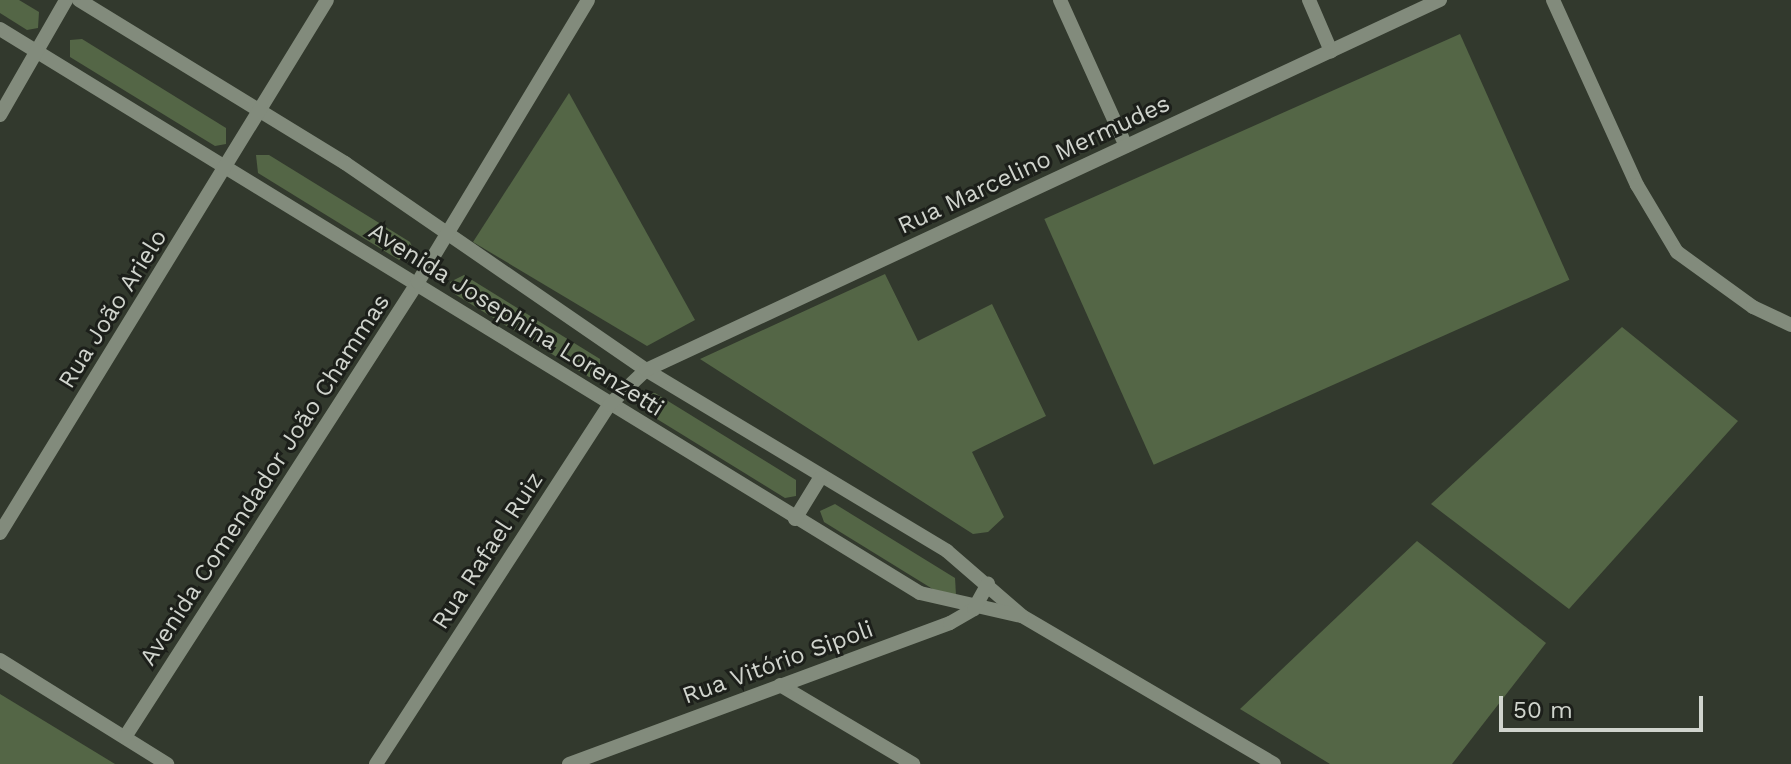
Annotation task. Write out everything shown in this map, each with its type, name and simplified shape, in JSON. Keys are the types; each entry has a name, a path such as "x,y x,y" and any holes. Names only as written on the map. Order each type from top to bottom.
{"street":[{"path":"0,115 39,54 66,0"},
{"name":"Avenida Josephina Lorenzetti","path":"79,0 261,108 646,370 820,478 947,551 1022,616 1274,764"},
{"name":"Rua João Arielo","path":"0,533 228,168 327,0"},
{"name":"Avenida Comendador João Chammas","path":"125,737 418,282 444,233 588,0"},
{"path":"1060,0 1126,146"},
{"path":"1309,0 1331,51"},
{"name":"Rua Marcelino Mermudes","path":"646,370 1440,0"},
{"path":"1553,0 1637,185 1677,252 1753,307 1791,325"},
{"name":"Avenida Josephina Lorenzetti","path":"0,29 418,282 609,405 920,593 974,609 1022,616"},
{"name":"Rua Rafael Ruiz","path":"376,764 609,405 646,370"},
{"path":"795,519 820,478"},
{"path":"974,609 988,584"},
{"name":"Rua Vitório Sipoli","path":"569,764 974,609"},
{"path":"0,660 167,764"},
{"path":"780,685 913,764"}],"green space":[{"path":"0,0 19,0 39,12 38,28 27,30 0,13"},
{"path":"1460,34 1569,280 1154,465 1044,219"},
{"path":"82,39 226,128 226,144 215,146 70,57 70,40"},
{"path":"569,93 695,320 647,346 473,242"},
{"path":"256,155 269,155 410,242 415,253 399,260 258,173"},
{"path":"885,274 918,341 992,304 1046,416 972,452 1004,517 988,532 973,534 700,359"},
{"path":"464,275 600,359 601,376 589,377 453,293 450,282"},
{"path":"1622,327 1738,421 1569,609 1431,504"},
{"path":"655,393 796,480 796,496 785,498 644,411 643,394"},
{"path":"835,504 955,578 956,595 944,596 824,522 820,511"},
{"path":"1417,541 1546,643 1452,764 1330,764 1240,709"},
{"path":"0,694 115,764 0,764"}]}
